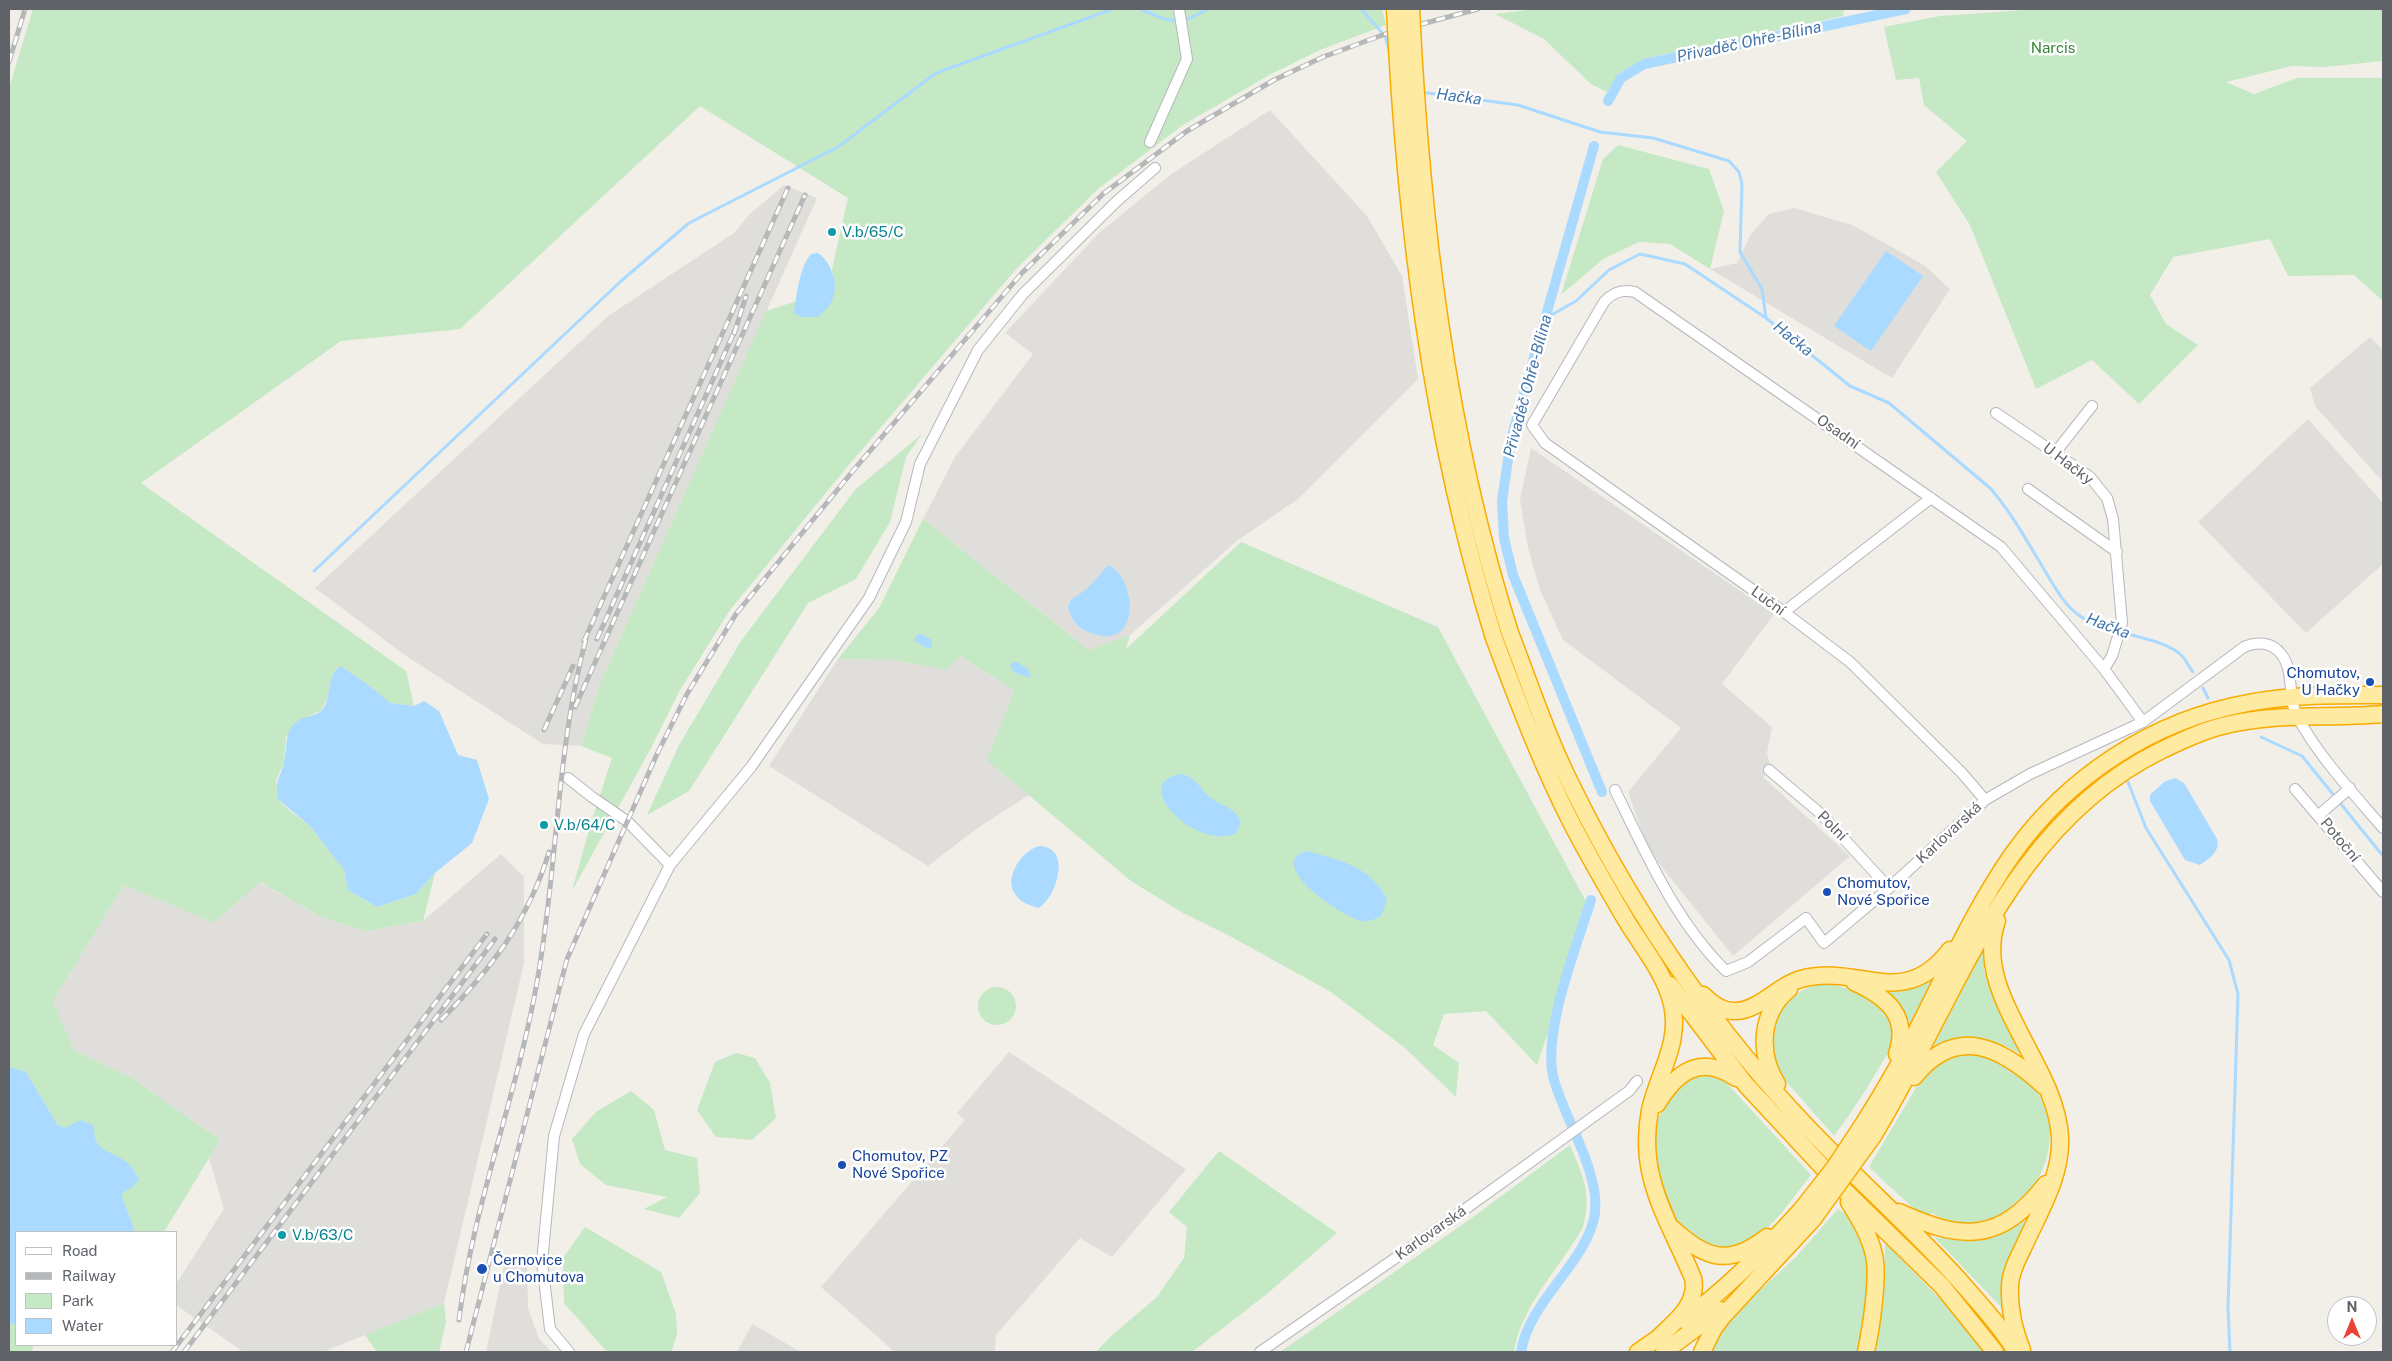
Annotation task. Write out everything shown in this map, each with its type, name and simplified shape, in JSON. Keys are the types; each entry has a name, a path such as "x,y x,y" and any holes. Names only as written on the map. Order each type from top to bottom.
{"highway":[{"path":"1395,9 1408,200 1432,379 1470,554 1494,638 1530,734 1573,826 1669,993 1675,1026 1672,1048 1653,1097 1647,1134 1647,1164 1651,1182 1693,1278 1694,1289 1688,1307 1660,1346"},
{"path":"1411,9 1424,198 1448,374 1485,551 1510,633 1545,726 1589,819 1644,918 1712,1017 1794,1114 1954,1273 1985,1310 2016,1352"},
{"path":"1867,1131 1886,1087 1988,893 2030,831 2058,800 2099,768 2141,740 2211,711 2291,696 2383,695"},
{"path":"1892,1104 1983,933 2010,889 2044,841 2102,785 2148,757 2180,741 2220,726 2258,718 2296,715 2383,714"},
{"path":"2010,889 1991,943 1992,963 2002,995 2036,1061 2056,1111 2060,1140 2055,1172 2047,1196 2014,1266 2010,1286 2012,1318 2023,1352"},
{"path":"1682,974 1715,1006 1735,1011 1747,1009 1785,985 1820,976 1884,983 1910,982 1924,975 1938,964 1971,923"},
{"path":"1654,964 1746,1085 1840,1187 1942,1286 1995,1352"},
{"path":"1794,1114 1767,1066 1764,1036 1769,1016 1779,999 1794,986 1820,976 1847,980 1869,990 1889,1005 1899,1018 1902,1032 1901,1043 1886,1087"},
{"path":"1638,1352 1660,1346 1693,1332 1750,1285 1784,1253 1835,1167 1928,1061 1943,1051 1976,1046 2000,1052 2022,1066 2047,1088"},
{"path":"1647,1134 1654,1110 1664,1093 1676,1080 1690,1070 1700,1067 1718,1068 1746,1085"},
{"path":"1888,1208 1938,1228 1963,1232 1980,1231 2002,1224 2019,1214 2055,1172"},
{"path":"1840,1187 1870,1240 1875,1256 1876,1271 1866,1352"},
{"path":"1669,1225 1696,1250 1709,1254 1735,1254 1758,1244 1808,1214"},
{"path":"1660,1346 1768,1246 1808,1214"},
{"path":"1702,1352 1714,1328 1750,1285"}],"street":[{"path":"1150,142 1187,60 1179,9"},
{"path":"569,1352 550,1329 542,1262 554,1136 584,1034 670,865 751,767 869,598 906,522 920,464 978,350 1022,294 1117,201 1155,168"},
{"name":"Osadní","path":"1532,425 1604,302 1611,294 1628,290 1635,292 2001,547 2104,669 2143,722"},
{"path":"2055,453 2092,406"},
{"name":"U Hačky","path":"1996,414 2090,477 2107,498 2113,519 2122,623 2112,656 2104,669"},
{"name":"Luční","path":"1532,425 1545,443 1784,612 1850,662 1962,773 1985,800"},
{"path":"2028,489 2116,552"},
{"path":"1784,612 1932,498"},
{"name":"Karlovarská","path":"1615,790 1641,844 1667,890 1710,956 1726,971 1748,962 1806,918 1824,943 1889,888 1985,800 2030,774 2143,722 2244,647 2255,643 2266,644 2281,654 2288,668 2291,696"},
{"path":"2291,696 2296,715 2350,788 2383,828"},
{"name":"Polní","path":"1769,770 1821,814 1889,888"},
{"path":"568,778 627,821 670,865"},
{"path":"2321,813 2350,788"},
{"name":"Potoční","path":"2295,789 2321,813 2383,892"},
{"name":"Karlovarská","path":"1260,1352 1446,1223 1629,1091 1637,1081"}],"shaded area":[{"path":"1270,110 1367,216 1402,276 1418,379 1298,499 1238,540 1130,635 1089,650 923,519 955,457 1033,354 1005,333 1098,234 1170,175"},
{"path":"784,185 817,198 601,681 581,746 543,744 406,656 315,588 608,316 734,233 749,215"},
{"path":"1794,208 1852,225 1924,265 1950,289 1892,378 1710,269 1737,263 1751,234 1769,214"},
{"path":"2370,337 2383,350 2383,482 2315,406 2310,388"},
{"path":"2308,419 2383,503 2383,564 2306,633 2198,522"},
{"path":"1531,448 1774,614 1722,684 1772,727 1767,753 1771,768 1763,777 1850,856 1733,956 1649,851 1628,792 1681,728 1563,640 1540,590 1528,548 1520,499"},
{"path":"960,656 1014,690 988,760 1029,795 979,827 928,866 769,766 838,659 894,660 946,670"},
{"path":"501,854 524,877 524,963 444,1303 323,1352 242,1351 178,1306 178,1281 224,1209 209,1158 220,1140 132,1078 74,1050 53,1001 124,885 214,923 259,882 323,918 367,931 423,921"},
{"path":"1009,1052 1186,1169 1112,1257 1080,1238 996,1335 995,1352 895,1352 821,1287 965,1120 957,1113"},
{"path":"527,1258 528,1308 539,1339 552,1352 486,1352 505,1261"},
{"path":"752,1324 801,1352 737,1352"}],"green space":[{"path":"33,9 1382,9 1386,25 1320,50 1271,74 1183,125 1098,189 1017,268 847,467 730,610 680,690 650,750 572,891 612,758 581,746 601,681 766,311 797,301 793,313 834,287 832,269 848,198 700,106 460,329 341,341 141,483 406,671 414,706 389,703 371,687 341,666 336,669 331,680 327,699 320,711 298,721 286,737 284,762 276,781 278,799 311,827 344,870 348,890 377,907 416,894 435,873 423,921 367,931 323,918 260,882 214,923 124,885 53,1001 74,1050 132,1078 220,1140 165,1231 135,1231 121,1196 121,1193 134,1186 139,1179 131,1167 98,1147 94,1138 74,1126 65,1128 57,1124 26,1072 9,1067 9,88"},
{"path":"1536,9 1844,9 1843,16 1643,59 1619,73 1607,92 1591,84 1544,39 1495,14"},
{"name":"Narcis","path":"2039,9 2383,9 2383,61 2325,67 2292,66 2226,82 2254,94 2297,78 2383,78 2383,301 2354,275 2288,276 2270,239 2173,257 2150,295 2166,324 2198,345 2139,404 2092,360 2036,389 1970,225 1936,172 1967,141 1924,105 1919,78 1896,80 1884,27 1940,16"},
{"path":"1618,145 1709,169 1724,211 1710,269 1670,244 1639,242 1603,259 1561,295 1603,159"},
{"path":"922,434 906,457 890,522 856,579 808,603 689,791 647,815 679,745 741,641 855,490"},
{"path":"923,519 1089,650 1130,635 1126,649 1241,542 1438,627 1590,909 1537,1065 1486,1011 1444,1014 1433,1045 1459,1063 1456,1097 1405,1048 1331,992 1226,934 1183,913 1131,881 987,760 1014,690 960,656 946,670 894,660 838,659 879,608"},
{"path":"1984,948 1984,971 1993,994 2025,1057 2002,1045 1981,1039 1959,1039 1934,1045"},
{"path":"1935,974 1908,1028 1902,1008 1876,987"},
{"path":"1827,983 1861,994 1873,1001 1882,1008 1894,1028 1894,1041 1891,1048 1860,1099 1834,1136 1778,1072 1773,1057 1772,1042 1774,1027 1788,1002 1798,993 1812,986"},
{"path":"997,987 1010,993 1016,1006 1010,1019 997,1025 984,1019 978,1006 984,993"},
{"path":"1961,1052 1995,1057 2018,1073 2032,1085 2042,1098 2050,1124 2049,1145 2045,1165 2036,1183 2023,1200 2008,1213 1989,1221 1968,1225 1945,1223 1942,1218 1932,1213 1928,1215 1916,1211 1869,1167 1926,1071 1932,1065"},
{"path":"736,1053 755,1058 770,1083 776,1118 752,1140 716,1137 697,1110 715,1062"},
{"path":"1706,1073 1723,1079 1811,1175 1764,1231 1745,1244 1735,1247 1716,1248 1706,1245 1689,1236 1674,1222 1667,1208 1653,1148 1655,1129 1666,1103 1685,1081"},
{"path":"631,1091 654,1110 665,1150 697,1158 700,1193 679,1218 644,1209 667,1197 606,1185 580,1164 572,1139 596,1112"},
{"path":"1570,1145 1585,1185 1587,1204 1583,1227 1542,1287 1524,1318 1514,1352 1280,1352 1473,1217"},
{"path":"1219,1151 1337,1233 1268,1293 1192,1352 1096,1352 1111,1336 1157,1297 1184,1258 1187,1227 1169,1212"},
{"path":"1838,1209 1853,1220 1862,1234 1867,1250 1869,1267 1868,1302 1860,1352 1709,1352 1728,1320 1796,1257"},
{"path":"2029,1215 2007,1264 2002,1284 2002,1308 1934,1237 1960,1238 1984,1235 2006,1228"},
{"path":"585,1227 661,1272 676,1314 677,1335 671,1352 607,1352 564,1303 563,1258"},
{"path":"1885,1243 1945,1304 1985,1352 1875,1352 1883,1304"},
{"path":"444,1303 446,1322 439,1352 377,1352 365,1335"},
{"path":"9,1322 15,1325 15,1346 34,1346 31,1352 9,1352"}],"water":[{"path":"1886,251 1923,276 1871,351 1834,326"},
{"path":"818,253 828,263 834,277 833,300 818,317 802,317 793,313 803,267 811,254"},
{"path":"1108,565 1118,573 1125,584 1130,612 1126,624 1118,633 1106,636 1088,632 1077,625 1070,614 1068,606 1071,600 1088,588"},
{"path":"920,633 932,640 932,647 926,648 915,641 915,638"},
{"path":"1017,662 1028,669 1031,678 1013,672 1010,665"},
{"path":"341,666 390,703 414,706 424,701 439,711 458,755 477,760 489,799 472,843 435,873 416,894 377,907 348,890 344,870 311,827 278,799 278,782 290,729 299,720 321,711 327,700 333,675"},
{"path":"1181,774 1191,778 1207,795 1235,813 1241,822 1236,833 1221,836 1204,833 1188,825 1174,814 1164,802 1161,790 1166,780"},
{"path":"2175,778 2184,783 2217,839 2216,851 2200,865 2185,860 2150,801 2150,795 2164,782"},
{"path":"1040,846 1050,849 1056,855 1058,873 1056,884 1051,894 1039,908 1017,897 1011,880 1021,858 1027,852"},
{"path":"1306,851 1342,861 1363,872 1373,880 1387,900 1381,916 1368,921 1354,918 1341,912 1312,891 1301,879 1295,868 1295,858"},
{"path":"9,1067 26,1072 57,1124 65,1128 81,1120 94,1126 96,1141 99,1146 127,1163 139,1179 134,1186 121,1194 135,1231 15,1231 15,1325 9,1322"}],"waterway":[{"path":"314,571 621,281 689,223 838,147 936,73 1113,9"},
{"name":"Hačka","path":"1140,9 1164,19 1178,21"},
{"name":"Hačka","path":"1184,21 1208,9"},
{"name":"Hačka","path":"1361,9 1385,36 1390,53"},
{"name":"Přivaděč Ohře-Bílina","path":"1608,101 1621,78 1644,64 1906,9"},
{"name":"Hačka","path":"1420,92 1518,105 1600,132 1653,138 1729,161 1739,172 1742,184 1740,252 1762,289 1766,318 1850,386 1889,403 1990,488 2013,518 2057,591 2077,614 2094,624 2173,649 2183,658 2193,672"},
{"name":"Přivaděč Ohře-Bílina","path":"1594,146 1511,439 1502,501 1504,538 1513,575 1602,792"},
{"path":"1546,318 1576,301 1609,270 1640,254 1685,264 1766,318"},
{"name":"Hačka","path":"2203,688 2208,698"},
{"name":"Hačka","path":"2261,737 2302,756 2383,856"},
{"path":"2128,782 2146,828 2229,960 2238,994 2228,1308 2230,1352"},
{"name":"Přivaděč Ohře-Bílina","path":"1521,1352 1526,1333 1535,1315 1582,1248 1590,1231 1595,1213 1592,1181 1559,1095 1551,1061 1552,1039 1562,990 1591,900"}],"railway":[{"path":"9,62 25,9"},
{"path":"466,1352 567,959 657,754 687,694 736,614 852,472 1022,273 1103,194 1187,131 1274,80 1323,57 1388,33 1478,9"},
{"path":"584,641 788,188"},
{"path":"575,707 805,195"},
{"path":"734,334 746,296"},
{"path":"597,639 736,328"},
{"path":"459,1320 474,1234 518,1067 537,982 544,939 569,721 587,635"},
{"path":"544,730 573,666"},
{"path":"441,1020 476,982 506,943 530,900 549,852"},
{"path":"178,1344 487,934"},
{"path":"184,1352 495,939"},
{"path":"172,1352 177,1346"}],"place":[{"name":"V.b/65/C","path":"832,232"},
{"name":"Chomutov, U Hačky","path":"2370,682"},
{"name":"V.b/64/C","path":"544,825"},
{"name":"Chomutov, Nové Spořice","path":"1827,892"},
{"name":"Chomutov, PZ Nové Spořice","path":"842,1165"},
{"name":"V.b/63/C","path":"282,1235"},
{"name":"Černovice u Chomutova","path":"482,1269"}]}
